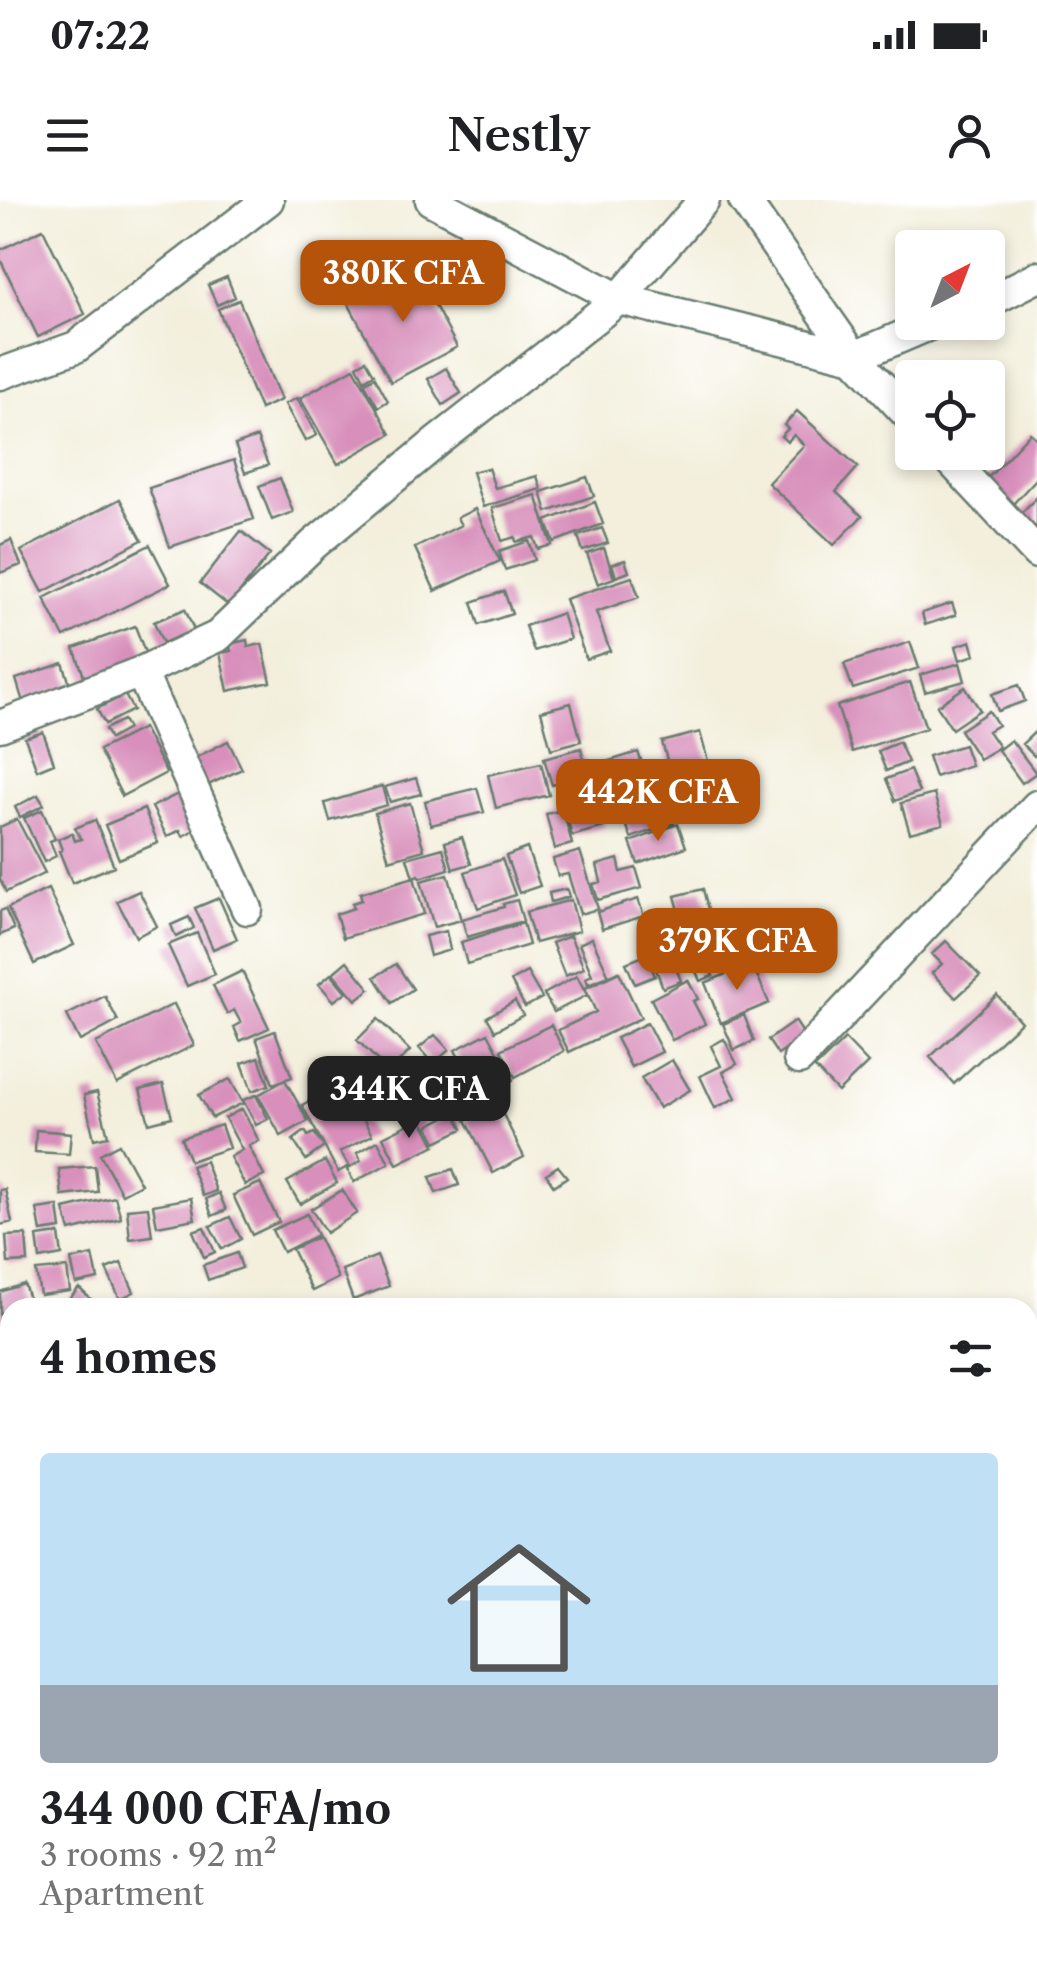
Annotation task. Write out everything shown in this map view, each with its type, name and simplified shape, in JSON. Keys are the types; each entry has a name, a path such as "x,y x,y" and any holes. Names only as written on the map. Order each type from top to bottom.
{"street":[{"path":"0,374 76,347 268,200"},
{"path":"431,200 619,299 854,356 895,339"},
{"path":"0,726 141,672 218,636 314,544 438,440 619,299 704,200"},
{"path":"744,200 854,356 895,401"},
{"path":"1005,293 1037,277"},
{"path":"961,470 1037,553"},
{"path":"141,672 246,909"},
{"path":"799,1059 1037,806"}],"building":[{"path":"43,229 85,314 38,337 0,259 0,250"},
{"path":"415,268 457,347 391,382 348,303"},
{"path":"227,277 235,297 217,305 208,285"},
{"path":"239,300 281,400 260,409 218,309"},
{"path":"366,360 374,374 364,380 357,365"},
{"path":"354,368 391,434 338,464 300,398"},
{"path":"446,368 461,393 443,405 428,379"},
{"path":"375,377 388,401 378,407 364,383"},
{"path":"297,398 317,435 305,441 285,404"},
{"path":"797,411 858,467 836,492 862,516 834,545 768,483 804,445 794,435 787,442 781,436 788,429 784,425"},
{"path":"1030,433 1037,439 1037,478 1012,505 985,481 995,470 1005,470 1005,460"},
{"path":"257,437 268,465 245,473 235,445"},
{"path":"234,460 254,519 170,547 149,488"},
{"path":"488,468 495,488 537,476 541,489 483,507 472,472"},
{"path":"587,477 594,496 547,512 541,492"},
{"path":"280,478 293,512 272,520 259,486"},
{"path":"536,495 552,545 538,549 534,537 502,541 492,508"},
{"path":"1037,497 1037,529 1021,513"},
{"path":"120,499 142,540 43,592 21,551"},
{"path":"595,502 603,524 554,542 546,521"},
{"path":"475,509 500,561 435,591 415,548 461,525 457,518"},
{"path":"602,528 608,543 583,551 578,536"},
{"path":"241,531 270,554 229,606 200,583"},
{"path":"11,540 21,565 0,573 0,545"},
{"path":"529,541 535,560 505,570 499,551"},
{"path":"150,545 170,584 64,637 44,598"},
{"path":"604,548 614,578 598,584 587,554"},
{"path":"625,560 629,572 616,577 612,564"},
{"path":"632,577 639,597 596,612 610,651 586,659 565,599"},
{"path":"504,591 512,614 479,625 472,602"},
{"path":"952,603 956,615 925,625 922,613"},
{"path":"185,609 194,630 163,643 154,622"},
{"path":"562,613 570,639 534,651 525,626"},
{"path":"135,626 148,660 86,682 74,648"},
{"path":"247,640 248,647 262,644 271,682 228,691 220,653 231,651 229,644"},
{"path":"971,641 975,655 960,660 956,646"},
{"path":"910,642 919,668 853,689 844,664"},
{"path":"63,663 71,687 23,702 16,679"},
{"path":"960,663 965,681 925,692 920,675"},
{"path":"910,682 926,728 852,752 837,706"},
{"path":"1019,685 1025,701 998,711 992,694"},
{"path":"965,687 980,710 952,729 937,706"},
{"path":"125,695 133,710 105,724 97,709"},
{"path":"571,703 581,741 551,749 541,711"},
{"path":"989,711 998,725 988,731 999,747 979,759 960,730"},
{"path":"123,720 128,729 110,739 105,729"},
{"path":"143,728 166,773 122,796 99,750"},
{"path":"1037,730 1037,753 1034,756 1022,744"},
{"path":"43,732 54,763 37,770 25,738"},
{"path":"700,732 708,761 670,771 662,742"},
{"path":"1011,740 1036,773 1022,783 998,750"},
{"path":"228,741 242,769 204,787 191,760"},
{"path":"899,742 908,762 886,771 878,751"},
{"path":"964,745 971,765 935,777 928,756"},
{"path":"581,748 588,775 552,785 544,758"},
{"path":"638,752 645,772 603,786 596,765"},
{"path":"541,763 549,795 496,808 488,775"},
{"path":"910,770 919,792 895,801 886,779"},
{"path":"416,778 421,794 390,802 385,787"},
{"path":"591,780 597,801 564,810 558,789"},
{"path":"382,786 387,805 330,821 325,803"},
{"path":"477,788 484,812 431,825 425,801"},
{"path":"178,794 196,829 183,836 180,830 167,837 152,807"},
{"path":"934,794 943,824 910,833 901,803"},
{"path":"38,795 44,805 20,817 15,807"},
{"path":"410,803 424,850 389,860 375,813"},
{"path":"598,803 604,827 572,836 566,812"},
{"path":"667,803 674,823 631,838 624,818"},
{"path":"144,809 158,843 119,859 105,825"},
{"path":"42,810 55,839 50,841 56,856 44,862 24,818"},
{"path":"563,810 572,844 555,849 546,814"},
{"path":"17,819 45,873 6,892 0,879 0,827"},
{"path":"95,820 114,866 72,883 58,839 72,833 75,841 81,839 75,828"},
{"path":"678,824 686,847 638,864 630,842"},
{"path":"462,837 471,864 453,869 445,842"},
{"path":"443,848 449,869 413,877 407,858"},
{"path":"527,848 540,886 519,893 506,856"},
{"path":"580,851 598,909 580,914 568,874 558,876 553,859"},
{"path":"502,859 515,895 478,908 465,872"},
{"path":"618,859 621,872 636,868 642,888 598,900 593,884 601,882 597,865"},
{"path":"448,874 461,920 434,927 421,881"},
{"path":"414,877 424,914 343,938 336,914 354,908 352,903 362,900 360,893"},
{"path":"48,889 74,945 34,964 8,908"},
{"path":"567,889 569,897 551,902 549,893"},
{"path":"703,889 714,933 687,939 675,896"},
{"path":"139,891 157,926 136,937 117,901"},
{"path":"219,898 237,939 213,949 195,908"},
{"path":"638,899 644,916 602,929 597,912"},
{"path":"517,900 523,921 467,937 462,919"},
{"path":"571,900 579,931 535,943 526,912"},
{"path":"5,909 14,929 0,935 0,911"},
{"path":"189,917 194,928 176,937 171,925"},
{"path":"523,923 529,945 467,964 461,942"},
{"path":"668,926 674,943 646,953 640,937"},
{"path":"446,931 450,950 430,956 425,936"},
{"path":"197,933 215,974 187,986 168,945"},
{"path":"570,936 584,968 565,976 552,943"},
{"path":"592,938 609,976 588,984 586,978 592,975 579,944"},
{"path":"946,941 980,976 956,998 932,973 942,964 932,954"},
{"path":"669,949 681,981 663,988 651,956"},
{"path":"704,954 713,976 700,981 691,959"},
{"path":"646,955 655,976 635,984 626,963"},
{"path":"347,961 370,989 356,1000 333,973"},
{"path":"752,963 769,1003 721,1023 705,983"},
{"path":"396,964 413,989 392,1003 375,977"},
{"path":"242,971 269,1028 240,1041 234,1027 241,1023 234,1010 227,1014 213,985"},
{"path":"527,972 542,998 525,1007 511,981"},
{"path":"619,972 641,1018 569,1052 558,1030 596,1012 585,988"},
{"path":"331,974 346,992 334,1001 319,984"},
{"path":"577,976 587,995 554,1012 544,994"},
{"path":"688,980 705,1024 672,1040 651,999"},
{"path":"997,995 1021,1022 954,1084 930,1057"},
{"path":"105,996 118,1021 80,1041 67,1015"},
{"path":"515,1001 523,1015 495,1031 487,1017"},
{"path":"174,1004 194,1045 117,1084 96,1043"},
{"path":"744,1015 754,1041 734,1050 723,1024"},
{"path":"378,1019 410,1051 389,1072 357,1040"},
{"path":"795,1021 805,1036 778,1055 768,1040"},
{"path":"647,1023 662,1052 631,1067 616,1038"},
{"path":"551,1025 564,1051 515,1077 501,1050"},
{"path":"275,1031 292,1077 273,1084 256,1038"},
{"path":"488,1033 513,1080 491,1092 476,1062 464,1068 455,1050"},
{"path":"435,1035 449,1050 433,1064 419,1048"},
{"path":"724,1039 737,1064 723,1072 736,1098 715,1108 700,1076 721,1066 711,1046"},
{"path":"845,1039 868,1063 838,1092 815,1068"},
{"path":"259,1057 269,1085 252,1091 242,1063"},
{"path":"672,1060 690,1090 659,1108 641,1078"},
{"path":"375,1062 402,1099 386,1112 379,1103 367,1113 345,1085"},
{"path":"230,1079 243,1103 212,1118 199,1095"},
{"path":"285,1080 308,1121 281,1136 258,1095"},
{"path":"343,1083 372,1135 340,1152 349,1166 338,1172 302,1105"},
{"path":"163,1084 172,1117 149,1123 140,1090"},
{"path":"97,1092 108,1136 94,1139 84,1095"},
{"path":"256,1095 268,1119 256,1125 243,1100"},
{"path":"498,1104 524,1157 493,1173 466,1120"},
{"path":"242,1109 259,1141 249,1146 264,1176 245,1185 230,1157 242,1150 225,1118"},
{"path":"455,1112 463,1129 436,1142 428,1126"},
{"path":"421,1118 435,1145 397,1164 383,1137"},
{"path":"221,1125 229,1148 190,1161 181,1138"},
{"path":"36,1130 71,1133 69,1154 35,1152"},
{"path":"305,1131 308,1136 314,1133 324,1147 306,1160 293,1140"},
{"path":"378,1141 389,1163 354,1182 347,1169 361,1161 357,1153"},
{"path":"119,1144 141,1184 122,1194 100,1154"},
{"path":"205,1161 216,1191 203,1196 191,1166"},
{"path":"325,1161 337,1183 300,1204 287,1182"},
{"path":"95,1166 98,1192 62,1196 59,1169"},
{"path":"558,1166 567,1177 554,1186 546,1174"},
{"path":"453,1169 459,1185 436,1193 430,1177"},
{"path":"260,1183 279,1222 252,1235 233,1195"},
{"path":"5,1189 12,1222 0,1225 0,1190"},
{"path":"342,1190 357,1213 326,1233 311,1209"},
{"path":"219,1193 226,1210 212,1216 206,1199"},
{"path":"115,1197 121,1218 70,1231 64,1209"},
{"path":"191,1198 195,1219 157,1226 153,1205"},
{"path":"58,1206 61,1229 41,1232 37,1209"},
{"path":"148,1207 152,1236 130,1239 127,1209"},
{"path":"307,1214 317,1235 283,1252 272,1230"},
{"path":"230,1217 241,1239 222,1249 210,1226"},
{"path":"204,1227 215,1252 204,1257 193,1231"},
{"path":"59,1234 62,1255 40,1259 37,1237"},
{"path":"26,1235 28,1262 8,1263 6,1236"},
{"path":"318,1237 338,1278 312,1291 292,1249"},
{"path":"237,1253 242,1268 208,1280 203,1265"},
{"path":"93,1255 98,1279 76,1284 71,1260"},
{"path":"377,1256 389,1286 352,1298 342,1270"},
{"path":"121,1263 134,1292 120,1298 106,1269"},
{"path":"67,1268 70,1291 40,1295 36,1271"},
{"path":"24,1284 29,1298 0,1298 0,1292"},
{"path":"79,1288 90,1298 70,1298"}]}
